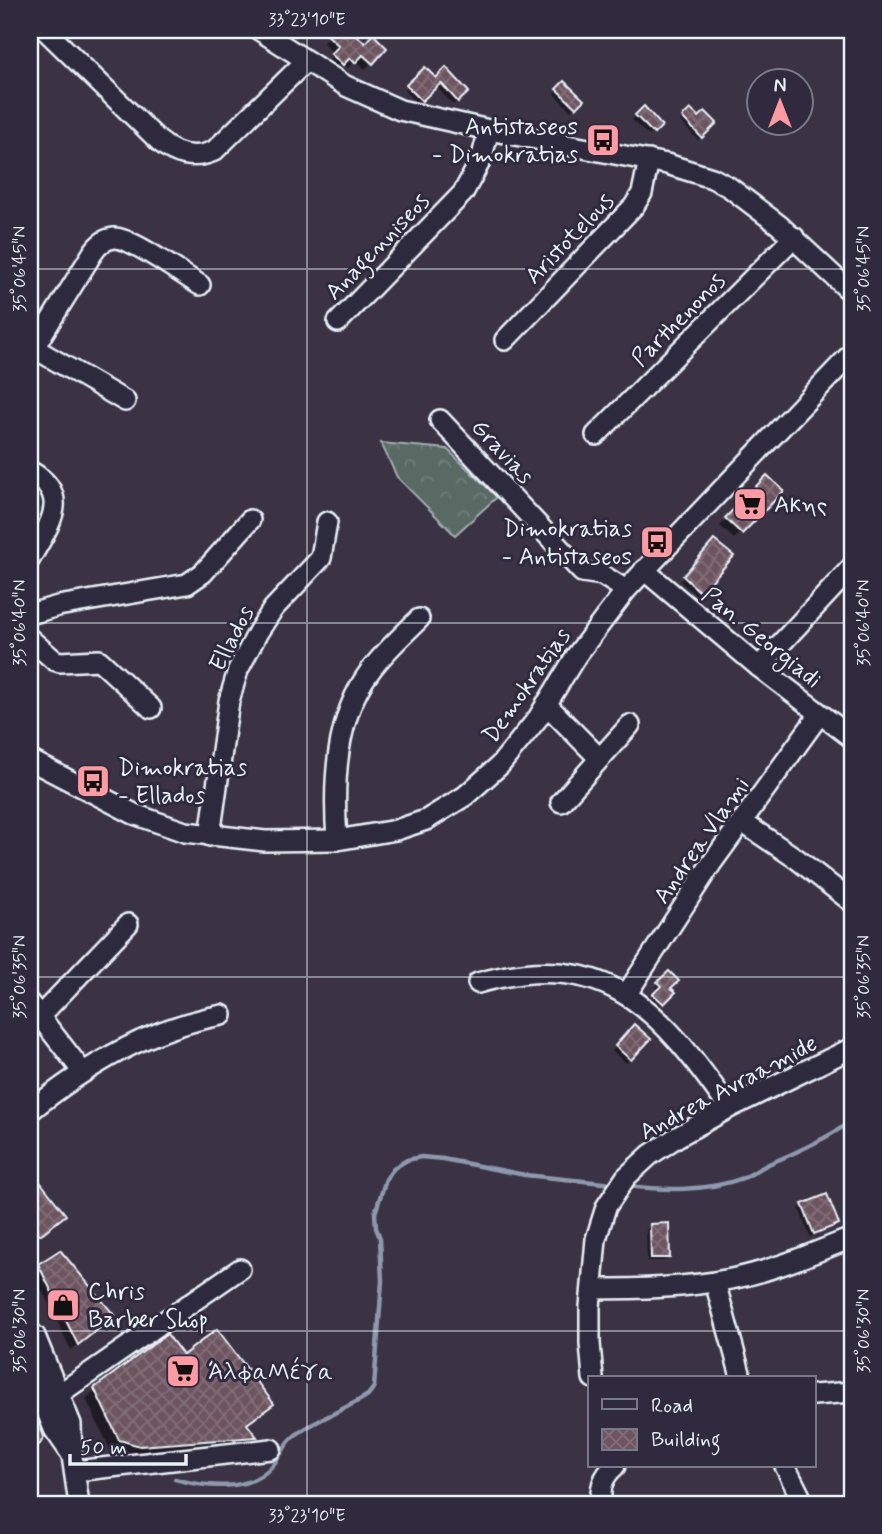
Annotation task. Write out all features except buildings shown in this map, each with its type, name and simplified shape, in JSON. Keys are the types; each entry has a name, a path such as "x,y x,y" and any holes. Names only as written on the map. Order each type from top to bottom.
{"street":[{"path":"45,30 159,141 171,150 189,156 214,151 306,61"},
{"path":"260,30 346,86 383,104 419,115 489,130 649,160 679,167 720,182 794,237 852,293"},
{"name":"Anagenniseos","path":"338,322 463,193 481,160 489,130"},
{"name":"Aristotelous","path":"505,340 634,206 642,193 649,160"},
{"name":"Parthenonos","path":"596,435 794,237"},
{"path":"125,401 32,351 92,254 100,244 117,238 131,243 200,285"},
{"name":"Demokratias","path":"30,760 148,821 185,832 265,841 360,838 413,826 453,804 499,765 528,731 576,656 626,590 852,353"},
{"name":"Gravias","path":"440,420 582,572 602,575 626,590"},
{"path":"30,471 49,485 55,505 50,521 30,559"},
{"path":"30,614 58,606 187,584 203,573 250,520"},
{"name":"Ellados","path":"211,836 229,701 238,670 274,609 321,558 327,522"},
{"path":"759,667 852,567"},
{"name":"Pan. Georgiadi","path":"644,570 759,667 852,738"},
{"path":"337,839 337,762 358,692 378,662 419,619"},
{"path":"30,639 60,662 99,660 150,708"},
{"path":"546,704 599,758"},
{"name":"Andrea Vlami","path":"626,995 685,903 819,715"},
{"path":"561,802 630,724"},
{"path":"742,822 821,876 852,902"},
{"path":"82,1071 35,1010 128,924"},
{"path":"478,983 521,973 547,972 587,979 626,995 649,1009 672,1032 729,1108"},
{"path":"30,1111 82,1071 166,1029 222,1015"},
{"name":"Andrea Avraamide","path":"593,1376 590,1343 597,1239 602,1217 626,1177 662,1147 729,1108 852,1048"},
{"path":"592,1289 715,1282 776,1267 852,1238"},
{"path":"59,1394 240,1269"},
{"path":"715,1282 740,1373"},
{"path":"30,1332 35,1336 71,1423 79,1504"},
{"path":"30,1368 54,1429 74,1463"},
{"path":"816,1395 852,1392"},
{"path":"74,1463 271,1448"},
{"path":"601,1504 601,1485 613,1468"},
{"path":"786,1468 804,1504"}],"green space":[{"path":"381,443 447,449 497,497 455,535 397,477"}],"waterway":[{"path":"626,1186 685,1189 729,1183 813,1144 852,1121"},
{"path":"175,1479 212,1486 250,1481 271,1467 297,1434 368,1395 374,1387 382,1281 380,1238 375,1213 386,1179 394,1168 407,1160 421,1157 525,1175 613,1184"}],"place":[{"name":"Antistaseos - Dimokratias","path":"603,140"},
{"name":"Ακης","path":"750,504"},
{"name":"Dimokratias - Antistaseos","path":"657,542"},
{"name":"Dimokratias - Ellados","path":"93,781"},
{"name":"Chris Barber Shop","path":"63,1305"},
{"name":"ΆλφαΜέγα","path":"183,1371"}]}
